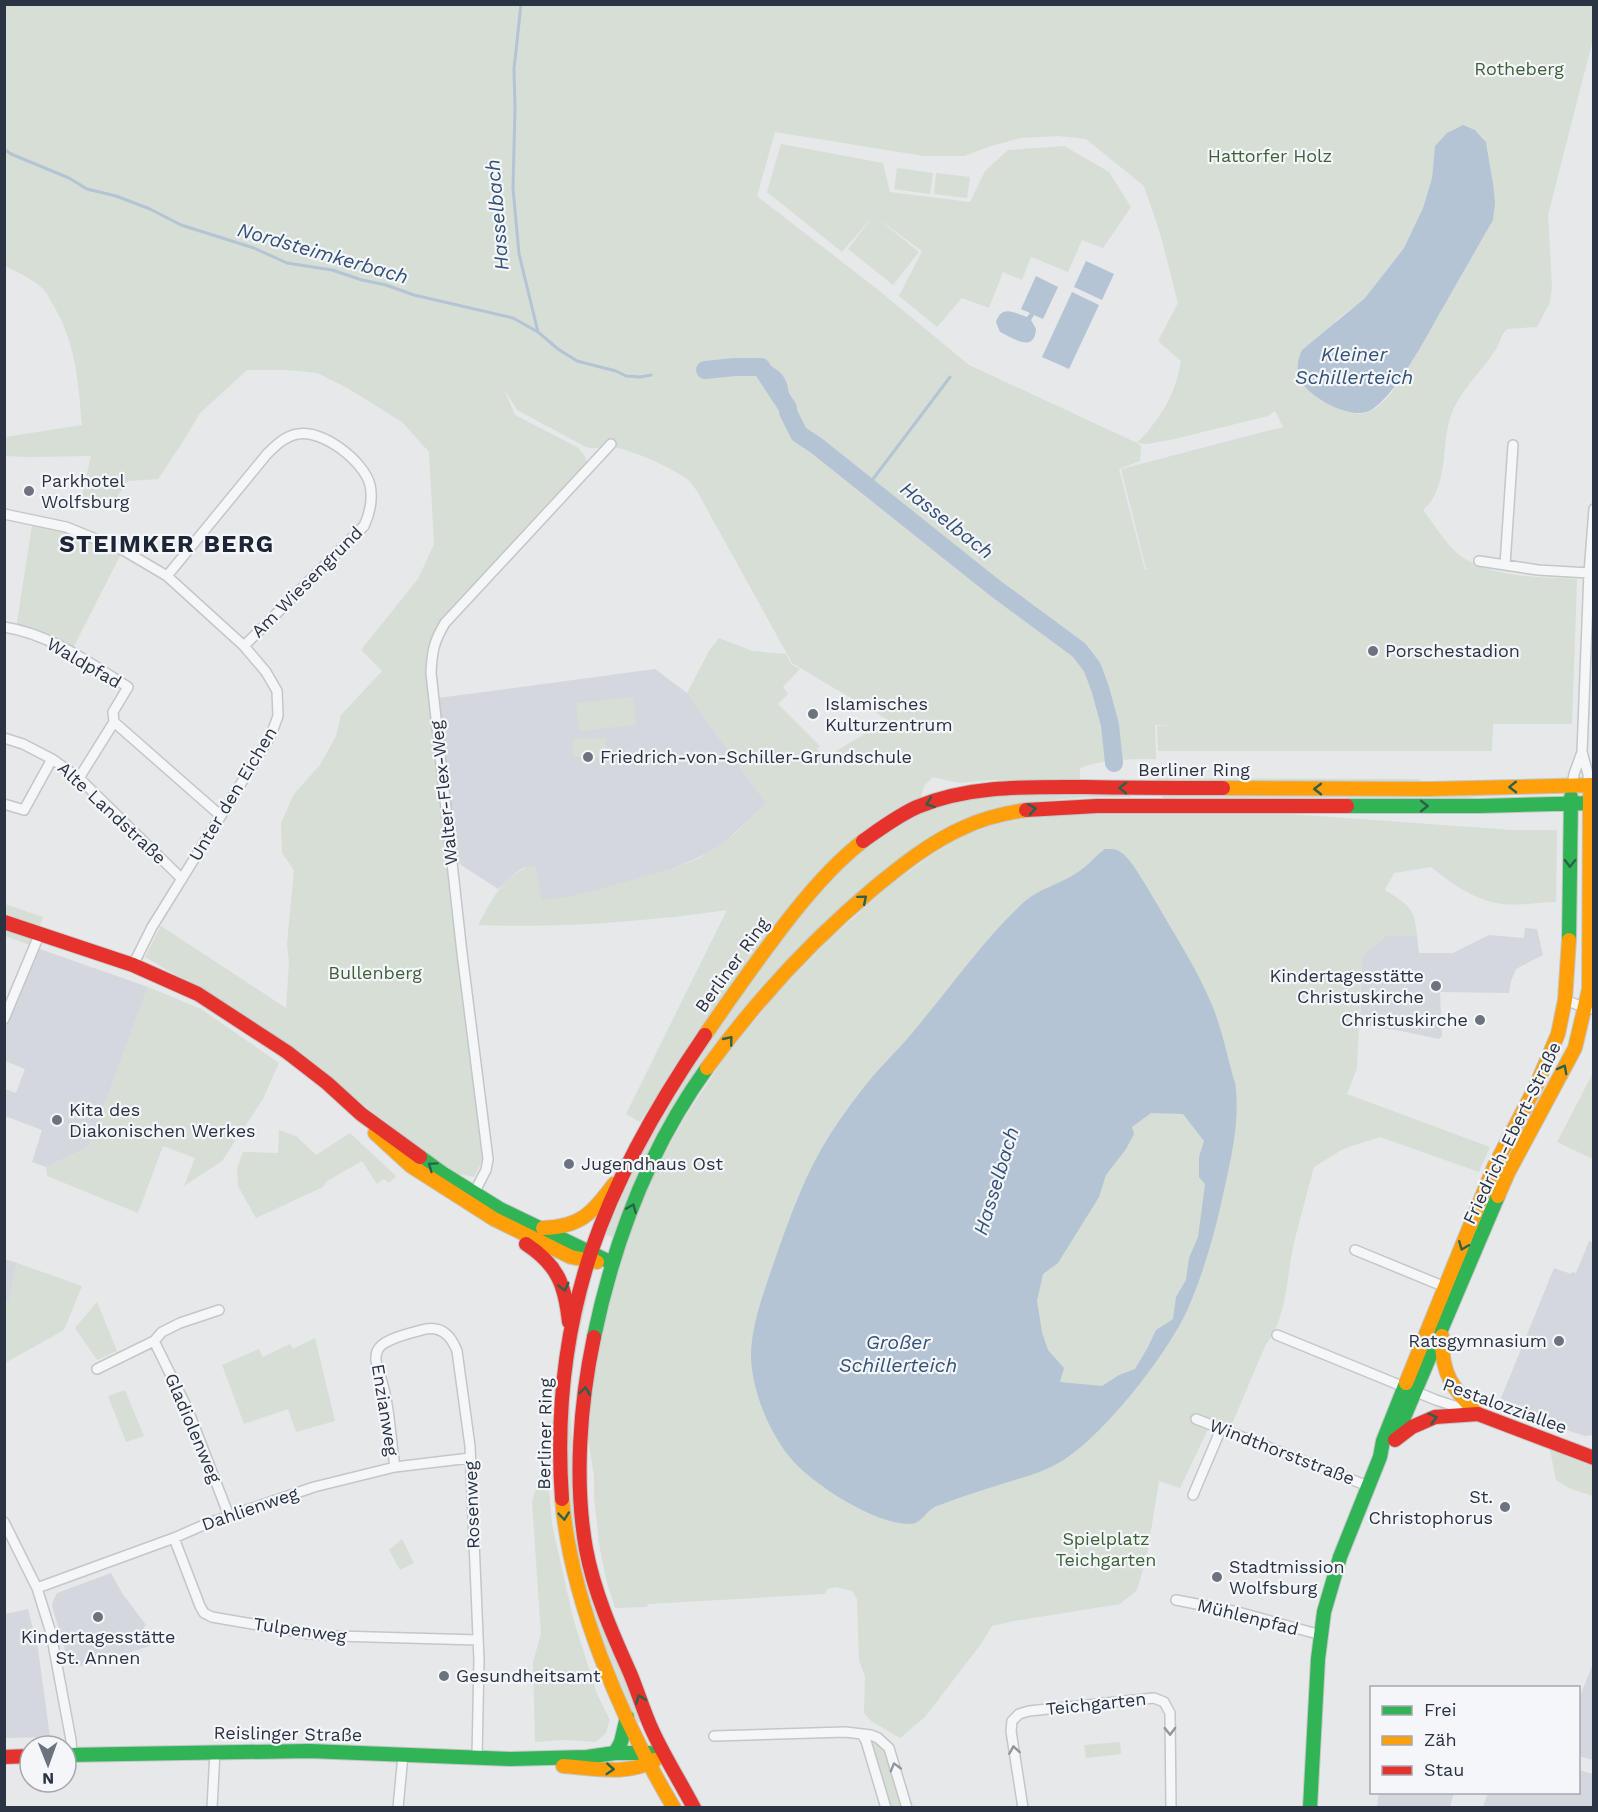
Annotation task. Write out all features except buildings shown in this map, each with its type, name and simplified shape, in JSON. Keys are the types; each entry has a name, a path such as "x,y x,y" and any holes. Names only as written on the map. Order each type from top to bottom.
{"street":[{"name":"Am Wiesengrund","path":"166,576 267,454 286,438 298,434 318,435 327,439 354,460 368,477 370,486 371,506 364,526 244,646"},
{"name":"Walter-Flex-Weg","path":"471,1198 486,1170 488,1159 450,857 431,673 432,655 435,640 445,623 610,444"},
{"path":"1505,565 1513,445"},
{"path":"1591,785 1582,752 1593,509"},
{"name":"Unter den Eichen","path":"4,514 66,527 123,550 166,576 244,646 267,672 277,691 278,716 271,735 152,927 133,965"},
{"path":"1479,561 1538,570 1589,573"},
{"name":"Waldpfad","path":"4,627 35,635 71,652 128,687 113,712 114,722 79,778"},
{"path":"114,722 221,816"},
{"name":"Alte Landstraße","path":"4,738 23,744 52,759 79,778 182,879"},
{"path":"1572,786 1582,752"},
{"path":"4,804 24,810 52,759"},
{"name":"Berliner Ring","path":"674,1808 627,1717 600,1654 576,1578 566,1526 560,1474 564,1363 570,1332 596,1237 626,1168 698,1043 787,920 822,880 847,854 879,829 922,806 950,796 1013,788 1429,789 1591,785"},
{"name":"Friedrich-Ebert-Straße","path":"1310,1808 1321,1635 1330,1588 1340,1557 1380,1457 1383,1442 1442,1329 1451,1290 1508,1173 1575,1048 1590,1009 1591,785"},
{"name":"Friedrich-Ebert-Straße","path":"1380,1457 1394,1440 1410,1389 1451,1290 1494,1167 1536,1086 1558,1034 1565,1000 1569,951 1572,786"},
{"name":"Berliner Ring","path":"694,1808 664,1753 613,1635 595,1583 583,1530 581,1486 584,1402 596,1320 612,1263 626,1221 652,1162 685,1100 719,1052 765,995 828,930 888,877 924,850 964,827 996,816 1040,808 1480,806 1592,803"},
{"path":"4,922 133,965 198,994 244,1022 327,1083 361,1114 375,1134 411,1166 590,1256 612,1263"},
{"path":"4,1018 40,933"},
{"path":"1565,1000 1590,1009"},
{"path":"537,1228 568,1226 585,1218 626,1168"},
{"path":"471,1198 517,1238 538,1251 557,1271 567,1301 570,1332"},
{"path":"494,1218 571,1257 590,1256"},
{"path":"1355,1250 1451,1290"},
{"path":"97,1369 154,1341 162,1332 180,1323 219,1310"},
{"name":"Rosenweg","path":"376,1352 381,1345 430,1328 444,1331 453,1340 457,1351 470,1446 478,1640 477,1758"},
{"path":"1442,1329 1440,1353 1445,1373 1454,1389 1478,1414"},
{"name":"Pestalozziallee","path":"1277,1335 1410,1389 1593,1458"},
{"name":"Gladiolenweg","path":"154,1341 188,1410 229,1516"},
{"name":"Enzianweg","path":"376,1352 376,1362 389,1408 395,1467"},
{"path":"1394,1440 1412,1427 1435,1417 1478,1414"},
{"name":"Windthorststraße","path":"1196,1419 1368,1486"},
{"path":"1193,1495 1221,1429"},
{"name":"Dahlienweg","path":"37,1588 229,1516 314,1487 395,1467 470,1458"},
{"path":"4,1522 37,1588 51,1633 70,1734"},
{"name":"Tulpenweg","path":"174,1538 200,1606 204,1613 212,1617 310,1634 478,1640"},
{"name":"Mühlenpfad","path":"1176,1600 1238,1612 1321,1635"},
{"name":"Teichgarten","path":"1023,1808 1011,1731 1012,1721 1019,1714 1088,1703 1154,1698 1164,1702 1170,1713 1171,1808"},
{"path":"615,1752 621,1742 627,1717"},
{"path":"714,1736 845,1732 878,1738 889,1748 907,1808"},
{"path":"866,1734 866,1741 886,1808"},
{"path":"212,1808 215,1751"},
{"name":"Reislinger Straße","path":"78,1755 318,1751 510,1759 587,1757 615,1752 647,1758"},
{"name":"Reislinger Straße","path":"510,1759 622,1770 664,1753"},
{"path":"398,1808 403,1755"}],"shaded area":[{"name":"Friedrich-von-Schiller-Grundschule","path":"655,669 687,693 766,803 723,844 672,869 562,899 541,900 534,866 523,868 515,873 498,889 452,859 438,698"},
{"name":"Kindertagesstätte Christuskirche","path":"1525,928 1537,929 1543,955 1516,969 1509,993 1440,992 1442,1036 1439,1039 1396,1030 1360,1026 1362,956 1387,935 1417,936 1419,953 1453,953 1489,935 1524,938"},
{"path":"37,948 148,987 89,1147 46,1167 32,1162 42,1130 5,1116 5,1089 16,1093 25,1069 5,1061 5,1025"},
{"name":"Ratsgymnasium","path":"1589,1241 1594,1243 1594,1435 1585,1436 1497,1408 1554,1268 1571,1274 1576,1273"},
{"path":"5,1259 17,1263 9,1301 5,1302"},
{"name":"Kindertagesstätte St. Annen","path":"111,1573 122,1593 146,1625 144,1627 150,1646 88,1665 70,1667 52,1606 53,1601 57,1593"},
{"path":"28,1609 38,1649 50,1734 18,1734 18,1738 5,1738 5,1614"},
{"path":"1593,1664 1594,1760 1580,1756 1580,1696"},
{"path":"1580,1770 1593,1774 1593,1807 1483,1807 1488,1794 1580,1794"},
{"path":"1379,1794 1454,1794 1450,1807 1377,1807"}],"green space":[{"path":"5,5 1593,5 1593,39 1548,215 1552,287 1550,302 1537,327 1507,329 1491,357 1457,402 1449,422 1438,489 1423,510 1454,550 1470,562 1484,568 1515,575 1577,579 1572,724 1493,724 1492,751 1158,751 1157,726 1172,725 1155,725 1156,759 1118,760 1089,765 1080,768 1080,782 990,780 959,783 933,777 924,786 920,800 794,903 725,993 640,1122 626,1114 727,910 602,923 540,926 478,925 494,897 507,880 535,865 542,900 587,893 679,866 701,857 722,844 766,803 687,693 709,651 719,638 752,651 786,654 791,664 800,669 783,687 788,694 778,704 820,746 817,749 826,757 888,720 792,663 697,491 688,480 664,466 631,452 614,447 586,447 517,410 504,389 515,415 577,447 585,456 587,467 441,621 428,651 427,673 483,1119 483,1159 474,1177 448,1172 307,1060 244,1015 145,957 161,926 286,1008 289,963 287,943 294,870 282,853 281,823 294,794 320,765 336,736 341,715 382,671 361,650 418,579 434,544 429,452 402,422 349,389 317,373 247,370 200,413 158,479 128,481 111,506 82,496 91,456 5,456 5,437 82,425 71,347 60,318 43,289 5,266","holes":["1462,126 1478,133 1487,145 1492,174 1493,220 1411,363 1389,396 1377,407 1366,413 1358,414 1322,401 1304,385 1300,379 1298,366 1338,319 1365,298 1404,248 1423,208 1432,178 1435,146 1456,128","775,132 924,156 964,156 1021,138 1058,136 1086,139 1144,186 1160,233 1178,303 1158,341 1181,361 1175,385 1166,406 1137,443 969,365 877,289 757,196","1275,411 1283,427 1121,469 1146,569 1154,567 1145,570 1119,469 1140,461 1141,447 1137,443 1147,444 1268,416"]},
{"path":"781,144 883,163 890,192 970,202 985,171 1008,150 1064,146 1109,172 1131,207 1103,248 1082,240 1068,272 1031,257 1022,280 1003,272 989,308 962,298 937,327 899,296 922,251 877,218 919,252 893,285 848,249 874,215 842,252 767,192"},
{"path":"897,168 933,173 930,194 894,189"},
{"path":"936,173 970,177 967,198 934,194"},
{"path":"33,519 123,550 71,652 16,629"},
{"path":"633,697 636,725 579,731 576,703"},
{"path":"606,738 606,757 573,757 573,739"},
{"path":"1154,778 1420,779 1420,783 1159,782"},
{"path":"1543,791 1543,794 1486,796 1440,801 1167,800 1163,799 1161,794"},
{"path":"1016,793 1130,793 1131,797 1083,797 1017,804 994,810 928,842 715,1049 615,1238 605,1234 646,1145 694,1060 819,889 870,841 905,820 951,804"},
{"name":"Spielplatz Teichgarten","path":"1067,813 1289,814 1512,830 1557,830 1556,902 1516,905 1493,902 1465,891 1431,867 1394,873 1385,890 1409,908 1417,936 1387,935 1362,956 1357,1068 1347,1094 1490,1147 1479,1172 1380,1137 1343,1149 1314,1167 1294,1243 1279,1321 1266,1344 1229,1431 1210,1425 1180,1488 1159,1481 1147,1555 1137,1590 1120,1604 992,1626 981,1644 925,1717 900,1738 871,1721 864,1713 865,1677 859,1660 857,1599 852,1591 835,1587 827,1589 825,1594 615,1608 599,1544 594,1475 588,1440 590,1380 596,1341 623,1245 654,1173 684,1119 731,1048 780,990 829,940 890,885 944,846 966,834 1012,819"},
{"path":"5,904 43,917 33,946 5,936"},
{"path":"148,987 201,1009 279,1063 263,1099 222,1161 184,1186 195,1158 163,1146 138,1213 47,1176 46,1167 89,1147"},
{"path":"1593,1073 1593,1159 1557,1142"},
{"path":"279,1130 296,1136 316,1155 350,1133 396,1176 389,1183 384,1179 377,1184 362,1161 327,1181 323,1187 256,1218 238,1186 237,1169 243,1152 278,1153"},
{"path":"17,1263 82,1286 64,1330 5,1363 5,1302 9,1301"},
{"path":"588,1285 590,1285 575,1358 570,1402 576,1522 585,1570 599,1614 643,1723 635,1722 591,1612 574,1548 566,1475 566,1419 570,1362"},
{"path":"97,1302 117,1351 97,1360 75,1328"},
{"path":"315,1338 335,1421 296,1432 288,1409 244,1424 222,1365 259,1349 263,1357 290,1344 293,1349"},
{"path":"125,1390 144,1436 126,1442 108,1396"},
{"path":"1550,1450 1593,1466 1593,1496 1571,1489 1556,1480"},
{"path":"546,1456 552,1524 573,1618 597,1694 610,1720 606,1733 596,1742 563,1740 535,1742 533,1662 541,1634 532,1501"},
{"path":"402,1539 414,1563 400,1570 389,1550"},
{"path":"870,1738 877,1741 886,1751 904,1807 890,1807 869,1742"},
{"path":"1120,1742 1121,1754 1086,1758 1084,1745"}],"water":[{"name":"Kleiner Schillerteich","path":"1463,125 1475,130 1486,142 1495,203 1493,220 1421,346 1390,393 1369,411 1361,413 1332,406 1313,394 1301,381 1298,366 1302,350 1365,298 1404,248 1423,208 1432,178 1435,146 1447,133"},
{"path":"1086,261 1114,274 1102,300 1074,287"},
{"path":"1036,276 1058,287 1043,319 1034,315 1031,320 1036,329 1034,337 1027,343 1000,332 996,322 1005,311 1027,317 1030,313 1021,309"},
{"path":"1072,292 1099,305 1069,369 1042,357"},
{"path":"770,366 785,378 789,395 788,408 774,402 761,367"},
{"name":"Großer Schillerteich","path":"1105,849 1120,851 1131,863 1179,941 1212,1005 1235,1082 1237,1114 1232,1150 1218,1218 1204,1267 1186,1313 1148,1373 1114,1415 1078,1449 1062,1461 1042,1471 937,1506 917,1522 909,1524 880,1518 847,1502 804,1472 785,1451 770,1426 755,1384 751,1357 756,1321 766,1285 792,1212 813,1164 831,1133 862,1090 1010,915 1030,897 1078,872","holes":["1151,1113 1183,1114 1204,1141 1199,1157 1199,1177 1205,1184 1198,1237 1189,1258 1186,1280 1176,1297 1173,1319 1156,1330 1135,1369 1119,1375 1102,1386 1060,1382 1064,1368 1048,1350 1042,1332 1037,1301 1043,1274 1058,1263 1099,1197 1106,1175 1126,1149 1134,1134 1132,1127"]}],"waterway":[{"name":"Hasselbach","path":"521,4 514,69 513,188 519,254 538,332"},
{"name":"Nordsteimkerbach","path":"4,149 69,178 87,189 116,196 150,209 181,225 254,248 287,263 332,270 414,295 513,318 538,332 577,361 616,371 626,376 651,375"},
{"name":"Hasselbach","path":"705,370 761,367 788,408 799,434 995,588 1079,650 1092,667 1100,688 1110,725 1114,763"},
{"path":"867,487 950,377"}],"traffic: fast":[{"path":"1569,940 1571,797"},
{"path":"1347,806 1594,803"},
{"path":"594,1337 612,1266 637,1196 668,1130 707,1068"},
{"path":"420,1157 500,1209 612,1263"},
{"path":"1396,1436 1498,1196"},
{"path":"1310,1808 1318,1659 1324,1612 1340,1557 1380,1457 1383,1441 1406,1383"},
{"path":"615,1753 621,1742 627,1717"},
{"path":"78,1755 309,1751 510,1759 650,1753"}],"traffic: slow":[{"path":"1223,788 1429,789 1594,785"},
{"path":"1498,1196 1575,1048 1589,989 1590,795"},
{"path":"707,1068 725,1043 785,973 828,929 885,879 918,854 953,833 987,818 1026,810"},
{"path":"705,1035 783,926 818,883 863,841"},
{"path":"1406,1383 1494,1167 1536,1086 1558,1034 1565,1000 1569,940"},
{"path":"375,1133 411,1166 494,1219 571,1257 597,1262"},
{"path":"543,1228 567,1225 576,1221 592,1210 614,1184"},
{"path":"1442,1336 1444,1361 1450,1380 1478,1414"},
{"path":"562,1499 567,1538 587,1619 635,1737 674,1808"},
{"path":"563,1766 622,1769 634,1768 655,1760"}],"traffic: jam":[{"path":"863,841 917,807 978,791 1042,787 1223,788"},
{"path":"1026,810 1097,806 1347,806"},
{"path":"4,922 133,965 198,994 287,1052 327,1083 361,1114 420,1157"},
{"path":"562,1499 560,1436 564,1374 575,1312 591,1252 613,1195 640,1140 671,1086 705,1035"},
{"path":"526,1244 546,1260 558,1277 565,1297 569,1322"},
{"path":"594,1337 585,1389 580,1443 580,1497 586,1549 604,1612 650,1725 694,1808"},
{"path":"1395,1440 1412,1427 1435,1417 1478,1414 1594,1458"},
{"path":"4,1757 18,1756"}],"place":[{"name":"Parkhotel Wolfsburg","path":"29,491"},
{"name":"Porschestadion","path":"1373,651"},
{"name":"Islamisches Kulturzentrum","path":"813,714"},
{"name":"Friedrich-von-Schiller-Grundschule","path":"588,757"},
{"name":"Kindertagesstätte Christuskirche","path":"1436,986"},
{"name":"Christuskirche","path":"1480,1020"},
{"name":"Kita des Diakonischen Werkes","path":"57,1120"},
{"name":"Jugendhaus Ost","path":"569,1164"},
{"name":"Ratsgymnasium","path":"1559,1341"},
{"name":"St. Christophorus","path":"1505,1507"},
{"name":"Stadtmission Wolfsburg","path":"1217,1577"},
{"name":"Kindertagesstätte St. Annen","path":"98,1617"},
{"name":"Gesundheitsamt","path":"444,1676"}],"district":[{"name":"STEIMKER BERG","path":"167,544"}],"park label":[{"name":"Rotheberg","path":"1519,69"},
{"name":"Hattorfer Holz","path":"1270,156"},
{"name":"Bullenberg","path":"375,973"}]}
